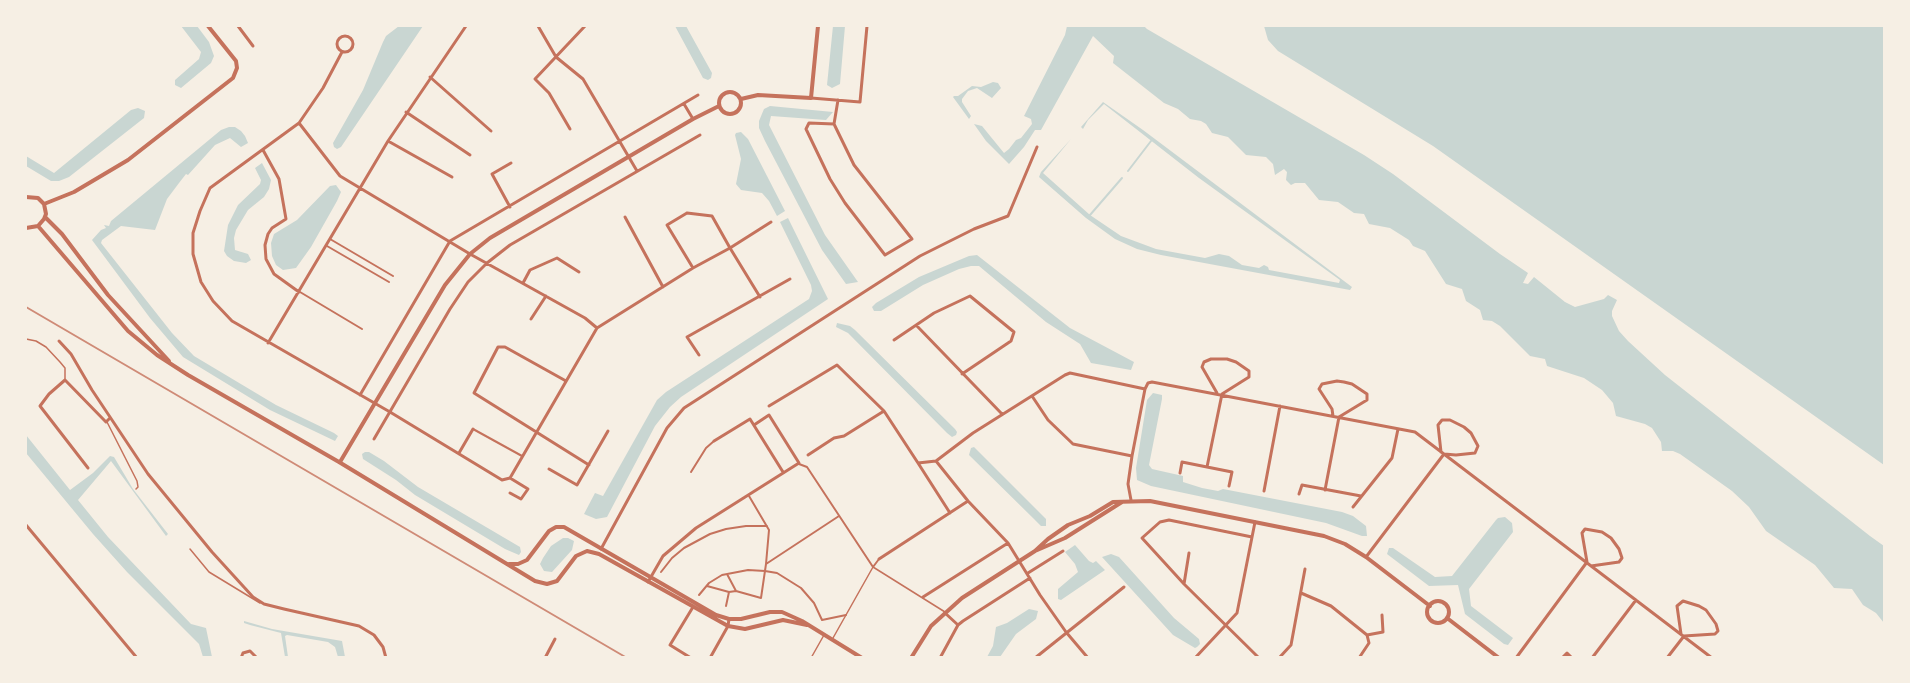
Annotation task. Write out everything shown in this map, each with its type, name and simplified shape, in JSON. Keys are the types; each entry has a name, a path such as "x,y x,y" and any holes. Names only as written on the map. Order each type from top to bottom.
{"street":[{"path":"44,204 74,192 128,160 233,78 237,68 236,61 208,26"},
{"path":"238,26 253,46"},
{"path":"268,343 406,112 466,26"},
{"path":"538,26 556,57 583,79 638,172"},
{"path":"570,129 549,93 535,79 585,26"},
{"path":"811,98 818,26"},
{"path":"741,99 758,95 860,102 867,26"},
{"path":"343,36 349,37 353,41 353,47 348,52 342,52 338,41 343,36"},
{"path":"342,52 323,88 299,123 210,188 194,233 194,254 201,282 213,301 232,321 502,480 510,478 528,489 520,499 510,493"},
{"path":"430,77 491,131"},
{"path":"725,93 736,94 741,99 740,109 735,114 725,114 719,106 720,99 725,93"},
{"path":"360,395 450,241 698,95"},
{"path":"834,124 809,123 806,129 830,179 885,255 912,239 854,165 834,124 838,100"},
{"path":"684,104 693,119"},
{"path":"339,462 445,285 470,254 490,238 719,106"},
{"path":"406,112 470,155"},
{"path":"299,123 340,176 470,254 585,318 597,328"},
{"path":"374,439 450,309 468,282 487,263 510,245 700,135"},
{"path":"388,141 452,177"},
{"path":"599,554 667,428 684,408 920,256 974,229 1008,216 1037,147"},
{"path":"263,150 279,179 286,219 268,234 265,245 266,259 274,274 299,292 362,329"},
{"path":"510,207 492,174 512,163"},
{"path":"26,196 34,197 44,204"},
{"path":"44,204 45,217 62,234 108,295 172,364"},
{"path":"693,268 667,225 687,213 712,216 760,297"},
{"path":"26,228 38,226 45,217"},
{"path":"625,217 663,287"},
{"path":"510,478 597,328 771,222"},
{"path":"38,226 128,331 157,356 339,462 534,581 547,584 561,578 576,556 587,551 599,554 716,615 729,619 782,612 795,617 862,657"},
{"path":"330,239 393,276"},
{"path":"327,246 389,282"},
{"path":"523,283 530,270 557,258 579,272"},
{"path":"699,355 687,337 790,279"},
{"path":"531,320 546,296"},
{"path":"894,340 934,313 970,296 1014,332 1011,341 962,374"},
{"path":"916,325 1002,414"},
{"path":"59,341 71,354 110,418 164,496 253,597 264,604 359,626 374,635 386,657"},
{"path":"566,381 505,347 498,346 474,393 589,465"},
{"path":"1207,467 1220,394 1202,365 1211,359 1218,359 1236,362 1249,371 1249,377 1220,394"},
{"path":"769,406 837,365 884,411 950,513"},
{"path":"918,463 936,461 973,433 1070,373 1145,388"},
{"path":"88,468 40,406 49,394 65,380 106,422 110,418"},
{"path":"1131,500 1128,484 1132,456 1145,388 1148,383 1152,382 1415,432 1712,657"},
{"path":"1325,490 1339,417 1366,400 1367,394 1352,384 1344,382 1322,384 1319,389 1332,409 1333,416"},
{"path":"1032,396 1048,420 1073,444 1132,456"},
{"path":"1264,491 1280,406"},
{"path":"808,454 834,438 844,436 884,411"},
{"path":"754,425 769,415 799,463 807,467 873,567 879,559 968,501"},
{"path":"691,472 706,448 750,419 783,472"},
{"path":"1366,557 1442,453 1438,424 1442,420 1450,420 1464,427 1471,433 1478,446 1475,453 1456,455 1442,453"},
{"path":"459,453 473,429 522,456"},
{"path":"1353,507 1392,458 1398,429"},
{"path":"549,468 577,485 608,431"},
{"path":"936,461 968,501 1008,543 1066,632 1088,657"},
{"path":"1180,473 1182,462 1232,471 1229,486"},
{"path":"649,579 663,556 696,528 799,463"},
{"path":"1299,494 1302,485 1362,496"},
{"path":"707,586 761,598 769,530 749,496"},
{"path":"911,657 926,632 962,598 1021,561 1076,520 1090,516 1113,502 1125,500 1150,501 1324,536 1345,544 1366,557 1430,606"},
{"path":"1035,551 1065,538 1125,500"},
{"path":"765,564 839,516"},
{"path":"1252,537 1169,520 1160,522 1142,538 1184,584 1259,657"},
{"path":"1196,657 1237,613 1255,522"},
{"path":"26,525 137,657"},
{"path":"661,573 672,558 710,534 746,526 767,526"},
{"path":"508,564 518,564 527,560 549,531 556,527 570,530 602,548 692,607 728,626 745,629 783,620 807,625"},
{"path":"1515,657 1587,562 1583,530 1592,529 1611,538 1619,549 1621,561 1591,566"},
{"path":"26,537 32,532"},
{"path":"923,597 1008,543"},
{"path":"1028,573 1063,551"},
{"path":"1184,584 1189,553"},
{"path":"1279,657 1291,645 1305,569"},
{"path":"699,595 707,586 727,574 748,570 765,571 777,573 801,588 814,603 822,620 846,615"},
{"path":"727,574 736,591"},
{"path":"940,657 958,625 1030,578"},
{"path":"1035,657 1124,587"},
{"path":"726,606 729,592"},
{"path":"1301,593 1331,606 1367,634 1369,644 1359,657"},
{"path":"1592,657 1636,600"},
{"path":"1438,601 1444,603 1449,610 1447,618 1442,622 1432,620 1428,612 1430,606 1438,601"},
{"path":"1667,657 1682,635 1677,606 1683,601 1706,610 1718,630 1714,634 1682,635"},
{"path":"691,657 670,645 692,607 697,604"},
{"path":"945,613 958,625"},
{"path":"1367,634 1383,632 1382,615"},
{"path":"1447,618 1499,657"},
{"path":"710,654 728,626 729,619"},
{"path":"545,657 555,639"},
{"path":"241,657 243,653 250,651 257,657"},
{"path":"1562,657 1567,653 1572,657"}],"lane":[{"path":"26,339 36,341 46,347 65,368 65,380"},
{"path":"106,422 137,481 136,489"},
{"path":"190,549 209,572 258,603 264,604"},
{"path":"832,640 873,567 945,613"},
{"path":"811,657 824,635"}],"shaded area":[{"path":"181,26 197,26 209,42 214,56 211,63 181,88 175,85 175,80 199,59 201,52"},
{"path":"399,26 423,26 341,147 337,149 333,143 363,90 386,36"},
{"path":"675,26 686,26 712,73 708,80 703,78"},
{"path":"833,26 845,26 840,84 832,88 827,85"},
{"path":"1067,26 1144,26 1393,174 1528,273 1523,283 1528,284 1534,277 1565,302 1575,307 1604,299 1608,295 1617,300 1612,316 1619,331 1628,341 1665,375 1884,546 1884,623 1876,613 1863,605 1852,589 1834,588 1815,565 1766,531 1749,507 1732,491 1680,454 1673,451 1662,451 1661,442 1652,428 1616,416 1613,403 1602,390 1584,378 1547,366 1545,359 1530,356 1500,326 1492,321 1483,320 1480,310 1466,301 1462,289 1446,284 1425,251 1413,246 1409,240 1390,228 1369,224 1364,214 1354,213 1338,202 1319,200 1305,183 1291,185 1286,180 1287,172 1284,169 1275,175 1273,164 1266,157 1246,155 1228,137 1212,133 1206,124 1190,119 1178,109 1164,103 1113,63 1114,56 1093,36 1041,130 1035,130 1009,164 986,141 974,124 982,126 1004,153 1016,140 1021,138 1032,124 1031,119 1024,116 1065,35"},
{"path":"1264,26 1884,26 1884,465 1433,146 1278,51 1268,40"},
{"path":"993,82 998,83 1001,88 992,98 977,88 968,91 962,99 971,116 969,119 953,97 972,86 981,87"},
{"path":"1103,102 1352,287 1350,290 1137,249 1115,239 1086,218 1039,177 1071,139 1043,173 1090,215 1121,236 1156,249 1205,258 1219,254 1229,256 1242,265 1259,268 1264,265 1269,270 1339,283 1340,280 1199,178 1104,104 1088,120 1083,129 1081,127"},
{"path":"770,106 833,112 826,120 771,116 769,125 825,235 858,282 846,284 822,250 765,141 759,128 759,121 764,109"},
{"path":"138,108 145,111 144,118 69,177 51,181 26,166 26,156 54,173 131,110"},
{"path":"235,127 241,131 248,143 241,147 230,138 215,145 188,175 186,174 167,199 155,230 121,226 101,243 172,333 194,356 276,405 334,433 338,436 335,441 270,410 183,357 150,318 92,240 106,228 104,225 109,226 111,221 221,130"},
{"path":"741,132 748,139 785,211 777,216 762,193 741,190 736,184 741,159 735,135"},
{"path":"262,163 271,180 269,189 264,197 248,210 234,238 235,250 248,254 251,260 246,263 234,261 224,251 228,225 238,205 260,184 261,180 255,168"},
{"path":"336,185 341,192 311,247 296,268 283,270 276,265 272,256 271,243 274,234 297,220 330,186"},
{"path":"788,218 828,299 681,397 655,426 607,517 596,519 584,514 595,493 603,496 657,400 809,299 812,291 811,285 780,222"},
{"path":"977,255 1070,328 1134,362 1131,370 1091,363 1080,344 1046,322 979,266 959,269 923,285 881,311 874,311 872,307 876,303 919,277 969,256"},
{"path":"837,323 850,326 855,330 955,429 956,435 952,437 947,433 848,333 836,327"},
{"path":"1153,393 1162,395 1162,399 1149,465 1152,469 1183,476 1183,482 1202,488 1218,491 1223,489 1342,512 1353,516 1366,526 1367,536 1326,523 1151,486 1137,480 1136,468 1147,400"},
{"path":"26,435 70,490 93,473 110,456 114,457 133,489 168,534 166,536 111,461 78,500 108,537 191,624 206,628 212,657 203,657 199,644 127,572 93,534 26,453"},
{"path":"974,447 1046,519 1046,526 1041,526 969,455 971,448"},
{"path":"365,452 384,461 418,487 520,547 521,552 519,555 505,549 415,495 363,459 362,454"},
{"path":"1505,517 1512,523 1513,532 1469,589 1471,606 1513,638 1508,645 1465,614 1458,585 1429,586 1387,554 1389,548 1393,548 1435,577 1452,576 1496,520"},
{"path":"563,538 574,541 572,550 552,572 544,571 540,564 543,558 551,546"},
{"path":"1075,545 1089,561 1093,563 1096,561 1105,570 1061,600 1058,599 1058,589 1078,572 1075,564 1065,552"},
{"path":"1111,554 1119,557 1174,618 1199,639 1200,644 1197,647 1173,635 1102,557"},
{"path":"1029,609 1038,611 1036,619 1016,634 1000,657 987,657 993,646 996,627"},
{"path":"244,621 272,629 342,641 345,657 338,657 335,647 328,642 287,635 285,636 288,657 285,657 281,633 250,625"}],"waterway":[{"path":"1128,171 1151,141"},
{"path":"1090,215 1122,178"}],"railway":[{"path":"26,307 627,658"}]}
